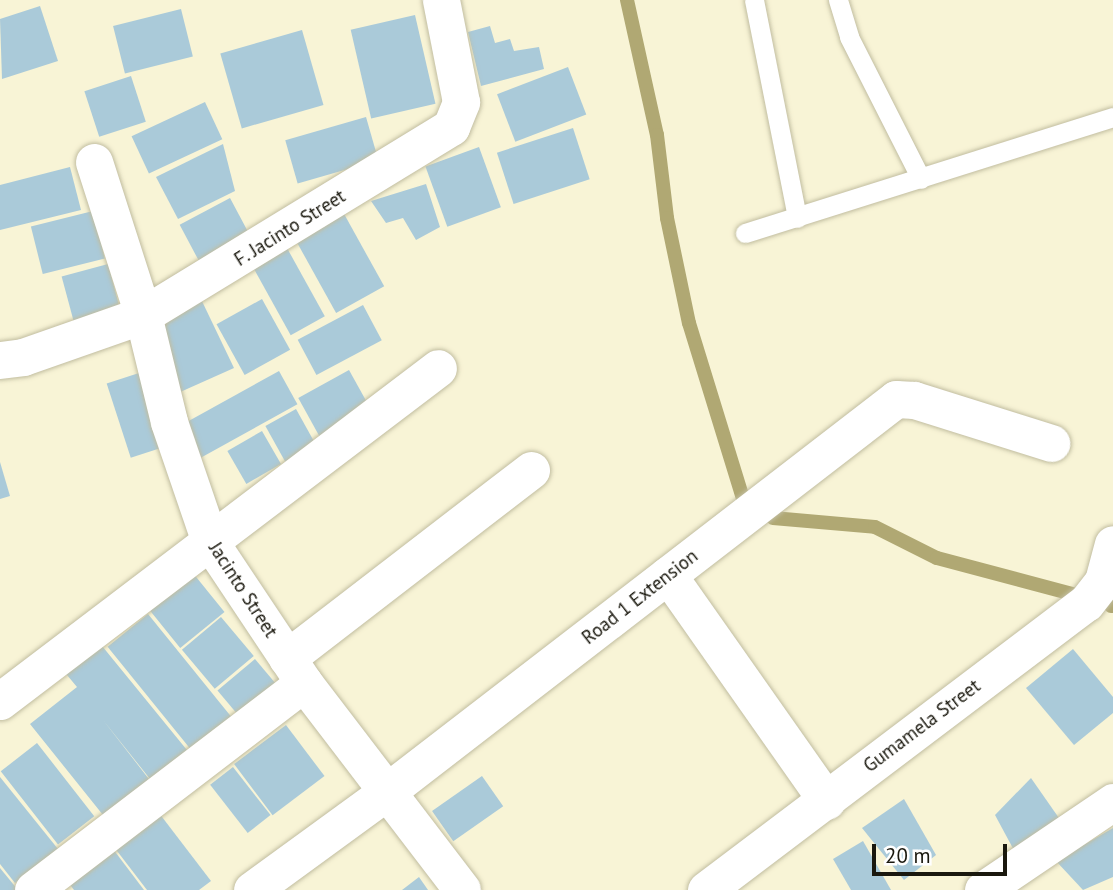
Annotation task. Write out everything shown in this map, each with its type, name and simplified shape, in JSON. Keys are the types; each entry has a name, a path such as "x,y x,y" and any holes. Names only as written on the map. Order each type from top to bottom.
{"street":[{"name":"F. Jacinto Street","path":"0,359 23,358 143,315 451,127 461,102 442,0"},
{"name":"Jacinto Street","path":"94,162 143,315 169,422 210,542 295,671 389,790 462,890"},
{"path":"0,701 438,368"},
{"name":"Road 1 Extension","path":"253,890 389,790 896,399 914,400 1051,443"},
{"path":"33,890 531,470"},
{"name":"Gumamela Street","path":"706,890 827,801 1100,612 1103,582 1113,544"},
{"path":"668,575 827,801"},
{"path":"983,890 1113,802"}],"lane":[{"path":"754,0 797,218"},
{"path":"838,0 849,37 921,179"},
{"path":"745,233 1113,117"}],"building":[{"path":"40,6 58,61 2,79 0,19"},
{"path":"181,9 193,57 125,73 113,26"},
{"path":"415,15 435,104 371,119 351,30"},
{"path":"490,26 495,43 510,39 514,51 539,47 544,69 481,86 468,32"},
{"path":"302,30 323,105 242,128 220,53"},
{"path":"568,67 586,115 515,142 497,94"},
{"path":"131,76 146,122 99,137 84,91"},
{"path":"205,102 222,139 149,173 132,136"},
{"path":"366,117 378,160 298,183 285,140"},
{"path":"573,128 590,179 514,204 497,153"},
{"path":"223,144 235,191 178,219 156,177"},
{"path":"479,147 501,207 447,227 425,166"},
{"path":"70,167 81,210 0,230 0,185"},
{"path":"426,184 440,227 416,240 403,218 386,223 371,201"},
{"path":"230,198 251,237 200,264 180,225"},
{"path":"93,211 105,259 43,274 31,226"},
{"path":"343,212 384,286 336,313 295,239"},
{"path":"287,248 325,316 291,335 253,267"},
{"path":"108,264 122,316 76,329 62,276"},
{"path":"200,297 234,368 178,393 155,319"},
{"path":"262,299 290,350 245,375 217,324"},
{"path":"363,305 382,340 316,375 298,340"},
{"path":"349,370 373,413 322,441 298,398"},
{"path":"279,371 297,404 201,458 183,424"},
{"path":"139,373 163,447 131,458 107,384"},
{"path":"296,409 316,445 285,462 265,426"},
{"path":"262,431 281,464 246,484 227,451"},
{"path":"0,462 10,496 0,499"},
{"path":"188,567 225,612 180,648 144,603"},
{"path":"148,614 235,722 195,755 108,647"},
{"path":"221,617 254,656 215,689 182,650"},
{"path":"98,641 191,755 154,784 103,720 152,783 107,820 30,724 77,687 62,669"},
{"path":"1073,649 1113,697 1113,713 1074,745 1026,688"},
{"path":"255,659 277,686 240,717 217,690"},
{"path":"286,725 325,776 273,815 234,764"},
{"path":"37,743 94,816 58,845 1,771"},
{"path":"233,767 271,815 248,833 210,785"},
{"path":"482,776 503,806 453,841 432,811"},
{"path":"0,777 58,849 15,883 0,864"},
{"path":"1031,778 1061,821 1016,854 995,815"},
{"path":"904,799 936,855 904,880 862,828"},
{"path":"159,813 211,881 199,890 147,890 114,847"},
{"path":"1113,828 1113,877 1083,890 1056,861"},
{"path":"863,841 891,890 851,890 833,859"},
{"path":"113,849 144,890 74,890 68,882"},
{"path":"0,868 18,890 0,890"},
{"path":"419,877 428,890 402,890"}],"waterway":[{"path":"627,0 657,135 667,218 689,323 743,499"},
{"path":"773,518 875,527 937,558 1072,594"}]}
